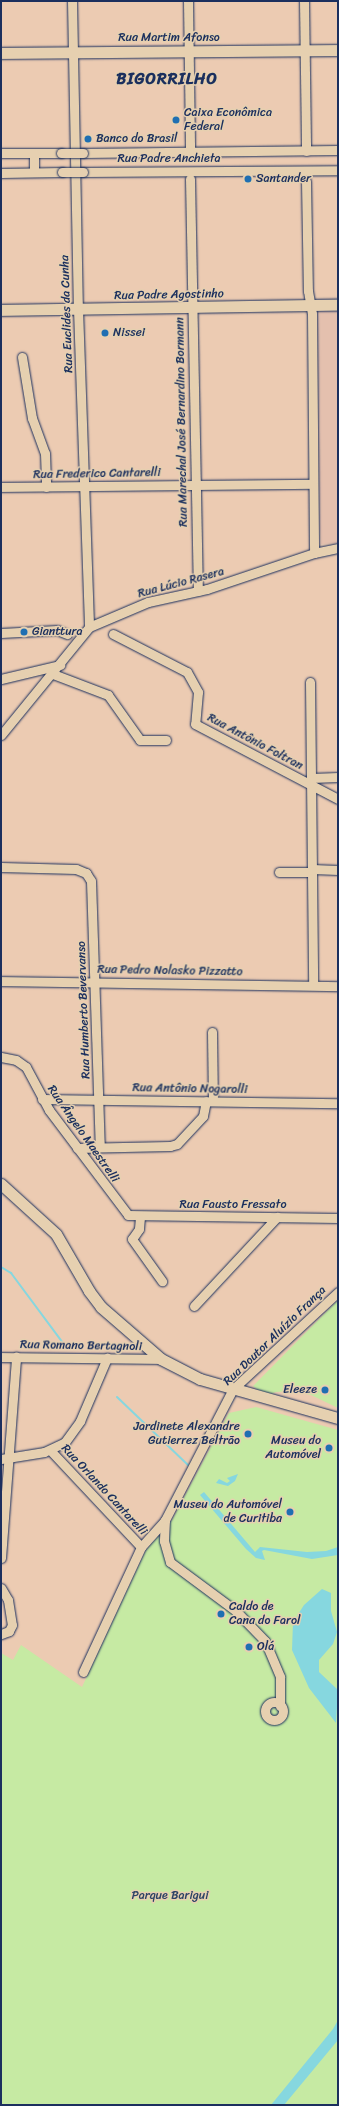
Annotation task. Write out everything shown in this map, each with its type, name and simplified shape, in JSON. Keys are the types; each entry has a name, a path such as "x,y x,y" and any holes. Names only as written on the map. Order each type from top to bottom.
{"main road":[{"name":"Rua Martim Afonso","path":"1,53 338,50"},
{"name":"Rua Padre Agostinho","path":"1,310 338,305"},
{"path":"1,1184 56,1234 89,1291 101,1307 161,1359 194,1377 338,1418"}],"street":[{"name":"Rua Euclides da Cunha","path":"72,1 78,309 89,627"},
{"path":"188,1 190,152"},
{"path":"304,1 306,150"},
{"name":"Rua Padre Anchieta","path":"1,153 338,150"},
{"path":"34,153 34,172"},
{"name":"Rua Padre Anchieta","path":"1,173 338,170"},
{"name":"Rua Marechal José Bernardino Bormann","path":"190,179 198,592"},
{"path":"306,181 311,305 314,553"},
{"path":"22,357 32,418 45,453 46,487"},
{"name":"Rua Frederico Cantarelli","path":"1,487 313,484"},
{"name":"Rua Lúcio Rasera","path":"1,734 53,674 89,627 148,602 198,592 314,553 338,548"},
{"path":"1,633 58,630 67,634"},
{"name":"Rua Antônio Foltran","path":"113,634 181,667 192,677 198,692 195,724 311,782 338,799"},
{"path":"1,679 60,665"},
{"path":"53,674 108,695 140,740 166,740"},
{"path":"310,682 313,986"},
{"path":"311,782 338,777"},
{"name":"Rua Humberto Bevervanso","path":"1,867 76,869 86,873 93,887 100,1147"},
{"path":"279,872 338,870"},
{"name":"Rua Pedro Nolasko Pizzatto","path":"1,981 338,986"},
{"path":"77,1148 175,1145 203,1116 209,1101 212,1032"},
{"name":"Rua Ângelo Maestrelli","path":"1,1057 16,1060 26,1067 42,1099 128,1216"},
{"name":"Rua Antônio Nogarolli","path":"42,1099 338,1103"},
{"name":"Rua Fausto Fressato","path":"128,1216 338,1218"},
{"path":"140,1217 139,1229 132,1240 162,1281"},
{"path":"194,1306 278,1217"},
{"name":"Rua Doutor Aluízio França","path":"83,1672 141,1547 165,1520 233,1389 338,1292"},
{"name":"Rua Romano Bertagnoli","path":"1,1357 161,1359"},
{"path":"1,1558 5,1459 16,1357"},
{"path":"5,1459 50,1450 65,1442 76,1428 107,1358"},
{"name":"Rua Orlando Cantarelli","path":"50,1450 141,1547"},
{"path":"165,1520 164,1541 170,1562 236,1611 265,1642 280,1677 280,1706"},
{"path":"1,1588 8,1600 12,1625 9,1631 1,1634"}],"shaded area":[{"path":"317,311 338,311 338,543 321,544 316,474"}],"green space":[{"path":"338,1300 338,1408 311,1395 292,1391 276,1392 265,1396 253,1386"},
{"name":"Parque Barigui","path":"256,1407 338,1430 338,2105 1,2105 1,1653 13,1660 21,1645 82,1687 146,1550 172,1520 229,1413"}],"water":[{"path":"238,1474 235,1481 228,1486 216,1483 219,1479 227,1483 230,1481 227,1478"},
{"path":"204,1492 255,1552 260,1547 307,1552 326,1551 338,1547 338,1555 312,1559 264,1550 262,1551 265,1560 256,1558 246,1549 200,1495"},
{"path":"322,1589 331,1593 331,1611 337,1632 333,1644 319,1660 319,1672 338,1690 336,1723 309,1688 292,1650 293,1622 304,1605"},
{"path":"338,2020 338,2040 284,2105 271,2105 333,2029"}],"waterway":[{"path":"1,1267 11,1273 66,1347"},
{"path":"117,1397 188,1465"}],"place":[{"name":"Caixa Econômica Federal","path":"176,120"},
{"name":"Banco do Brasil","path":"88,139"},
{"name":"Santander","path":"248,179"},
{"name":"Nissei","path":"105,333"},
{"name":"Gianttura","path":"24,632"},
{"name":"Eleeze","path":"325,1390"},
{"name":"Jardinete Alexandre Gutierrez Beltrão","path":"248,1434"},
{"name":"Museu do Automóvel","path":"329,1448"},
{"name":"Museu do Automóvel de Curitiba","path":"290,1512"},
{"name":"Caldo de Cana do Farol","path":"221,1614"},
{"name":"Olá","path":"249,1647"}],"district":[{"name":"BIGORRILHO","path":"167,79"}]}
